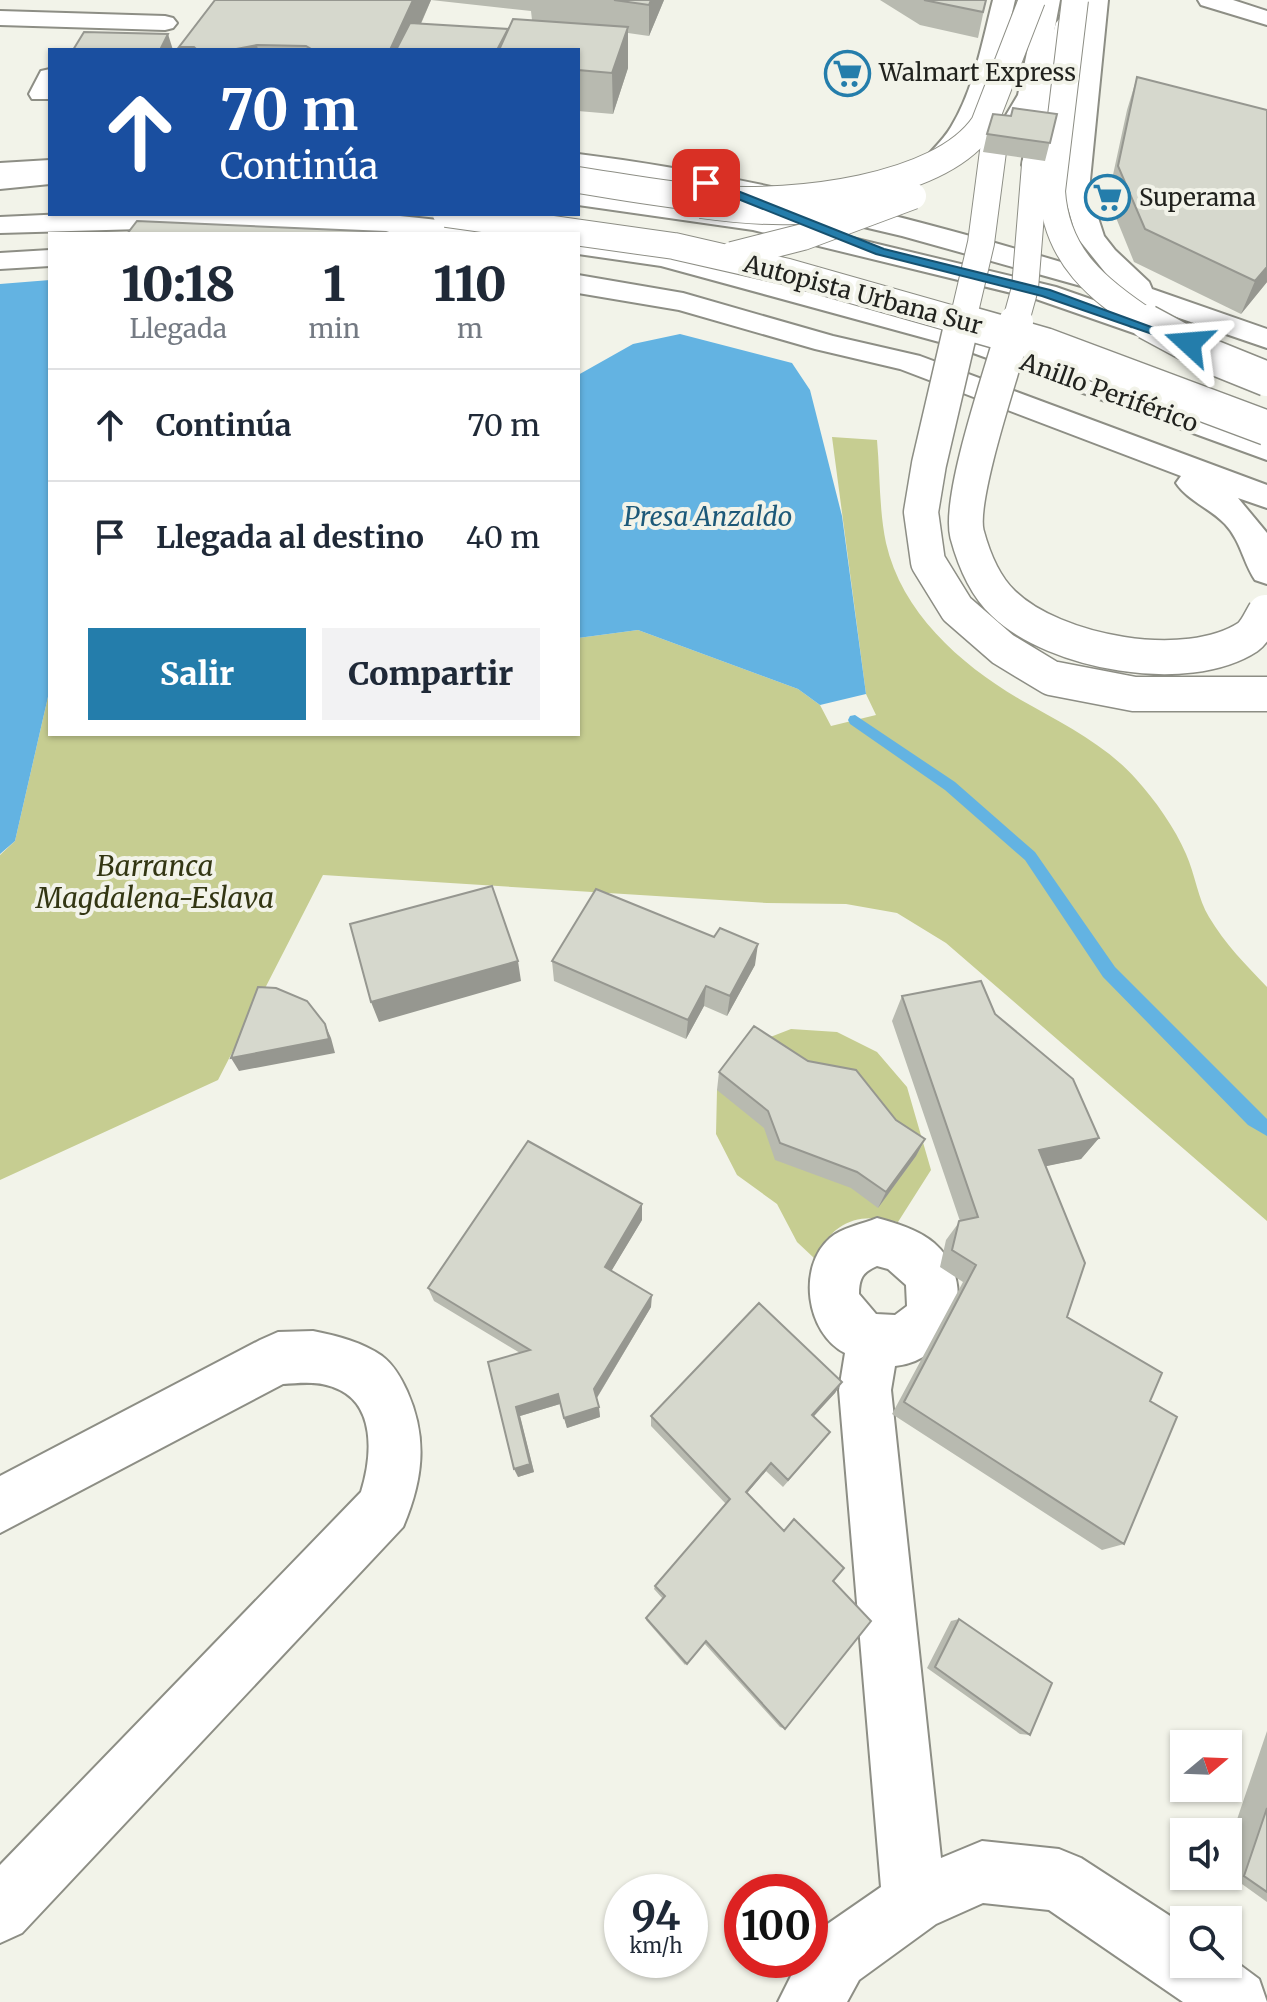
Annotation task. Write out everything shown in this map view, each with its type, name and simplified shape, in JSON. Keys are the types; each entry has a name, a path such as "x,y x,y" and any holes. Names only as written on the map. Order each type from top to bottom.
{"main road":[{"path":"814,206 910,181 926,172 952,148 965,130 976,105 1004,0"},
{"path":"1023,0 995,136 981,243 929,464 921,512 928,562 957,609 1003,649 1051,678 1134,694 1267,694"},
{"path":"580,180 735,200 836,192 908,174 961,148 985,123 1032,0"},
{"path":"580,263 661,264 760,250 885,208 971,167 1006,137 1030,95 1049,0"},
{"path":"1074,0 1044,111 1035,165 1025,288 969,490 966,530 978,569 1003,603 1044,633 1091,649 1155,658 1224,649 1251,635 1266,602"},
{"path":"1074,0 1076,9 1052,191 1053,217 1061,239 1090,275 1143,318 1179,341 1267,379"},
{"path":"1097,0 1076,190 1080,213 1094,248 1147,295"},
{"path":"1216,1 1267,18"},
{"path":"0,18 165,23"},
{"path":"580,188 778,215 826,214 859,206 935,176 974,155 995,136"},
{"path":"0,149 48,146"},
{"path":"0,165 48,161"},
{"path":"580,162 706,183 943,237 1147,295 1267,339"},
{"path":"0,171 48,168"},
{"path":"0,181 48,176"},
{"path":"706,183 880,252"},
{"path":"0,194 48,190"},
{"path":"580,197 753,222 1046,293 1267,370"},
{"path":"0,211 48,207"},
{"name":"Autopista Urbana Sur","path":"580,213 685,227 795,247 886,269 1031,313 1267,400"},
{"path":"0,225 215,216 425,224 481,232"},
{"name":"Autopista Urbana Sur","path":"460,216 574,232"},
{"name":"Autopista Urbana Sur","path":"580,233 674,246 788,272 1045,345 1267,428"},
{"path":"1031,233 1049,261 1077,287 1114,304 1267,359"},
{"path":"0,239 48,236"},
{"name":"Anillo Periférico","path":"580,246 663,258 965,340 1267,450"},
{"path":"0,261 48,258"},
{"path":"580,284 683,302 826,343 909,362 1267,497"},
{"path":"1040,410 1109,448 1188,481 1217,497 1234,511 1255,541 1267,572"},
{"path":"873,1341 865,1390 914,1902"},
{"path":"0,1506 278,1358 304,1354 330,1357 353,1367 373,1382 387,1402 395,1426 398,1453 394,1481 384,1508 0,1911"},
{"path":"811,2002 836,1957 914,1902 982,1872 1059,1880 1170,1953"},
{"path":"1205,1978 1236,2002"}],"green space":[{"name":"Barranca Magdalena-Eslava","path":"832,437 877,440 886,543 905,592 920,614 937,635 977,671 1096,744 1124,766 1164,815 1181,844 1209,917 1229,945 1267,987 1267,1221 946,943 897,913 846,904 767,903 323,875 218,1080 0,1180 0,855 15,841 48,697 48,736 580,736 580,638 638,630 798,689 820,705 831,726 876,715 866,694"},
{"path":"791,1029 837,1032 877,1052 907,1087 931,1170 898,1222 871,1218 848,1222 830,1235 814,1258 797,1242 777,1204 737,1175 716,1134 717,1090 750,1045"}],"water":[{"path":"48,280 48,697 15,841 0,854 0,284"},
{"name":"Presa Anzaldo","path":"680,334 792,363 810,390 842,516 866,694 820,705 798,689 638,630 580,638 580,374 633,344"}],"building":[{"path":"215,0 413,0 391,48 179,47"},
{"path":"614,0 651,0 649,5"},
{"path":"924,0 986,0 983,12"},
{"path":"513,19 628,27 612,73 580,70 580,48 500,48"},
{"path":"410,23 508,29 498,48 397,48"},
{"path":"84,32 168,34 161,48 74,48"},
{"path":"1137,77 1267,110 1267,267 1255,281 1145,229 1118,166"},
{"path":"1013,108 1057,114 1050,143 987,134 993,114 1011,116"},
{"path":"137,221 386,232 129,232"},
{"path":"492,886 518,961 371,1002 350,924"},
{"path":"596,889 714,937 720,928 758,944 730,996 706,986 688,1020 552,961"},
{"path":"981,981 995,1014 1073,1079 1099,1138 1039,1150 1085,1263 1067,1317 1162,1373 1150,1401 1177,1417 1124,1544 904,1402 976,1265 952,1250 959,1221 978,1217 902,996"},
{"path":"258,987 276,988 307,1001 325,1024 329,1039 231,1058"},
{"path":"754,1026 808,1061 856,1070 896,1120 925,1139 886,1192 857,1172 780,1143 768,1111 719,1072"},
{"path":"528,1141 642,1204 605,1267 652,1295 594,1389 599,1407 564,1418 558,1394 516,1407 530,1464 514,1469 488,1362 530,1350 428,1288"},
{"path":"759,1303 842,1382 812,1415 830,1432 788,1480 771,1463 746,1492 784,1531 794,1519 844,1568 833,1581 871,1621 785,1729 706,1641 687,1664 646,1618 665,1596 655,1586 730,1499 651,1416"},
{"path":"959,1619 1052,1683 1030,1735 935,1667"},
{"path":"1267,1808 1267,1892 1244,1876"}],"waterway":[{"path":"855,720 950,786 1030,856 1109,972 1254,1120 1267,1128"}],"place":[{"name":"Walmart Express","path":"848,73"},
{"name":"Superama","path":"1108,198"}],"route":[{"path":"706,183 880,252 1046,293 1189,343"}]}
